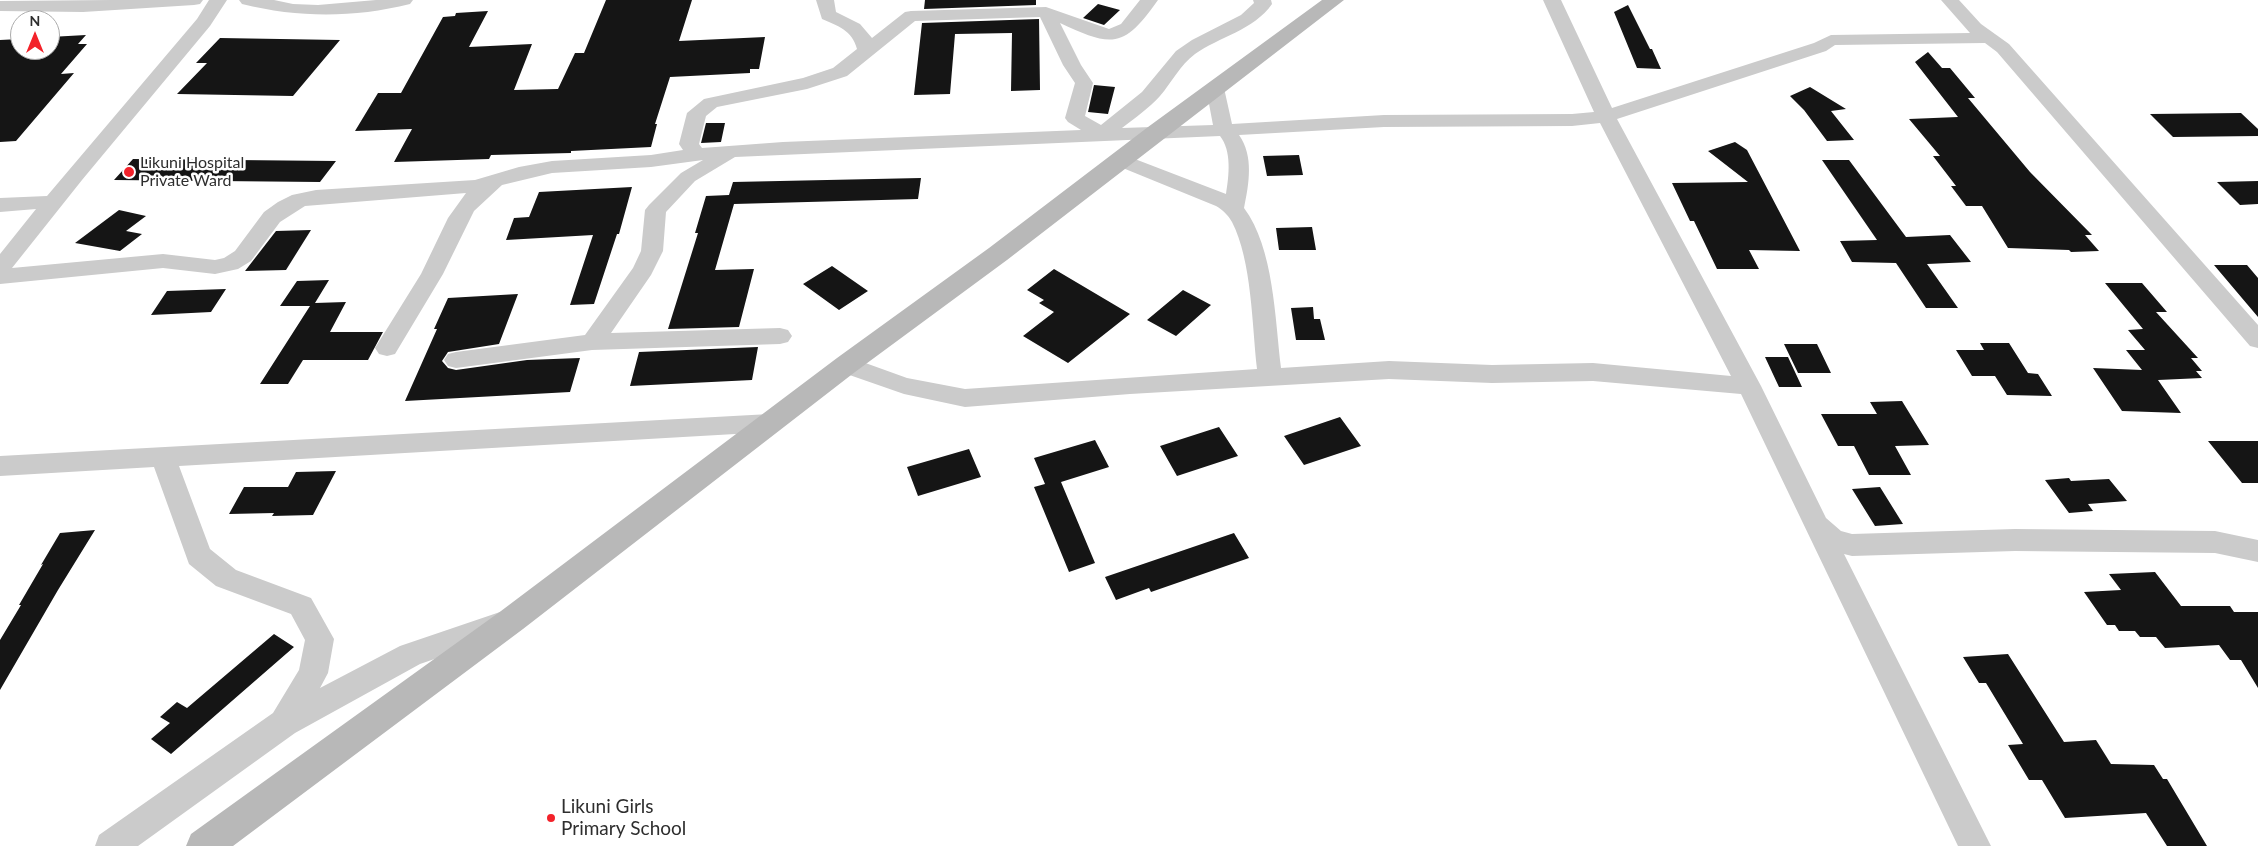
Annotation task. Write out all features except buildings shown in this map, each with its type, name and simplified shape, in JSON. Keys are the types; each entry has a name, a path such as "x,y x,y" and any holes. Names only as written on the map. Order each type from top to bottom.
{"main road":[{"path":"204,846 512,620 846,365 998,254 1156,132 1334,0"}],"street":[{"path":"0,6 83,7 194,0"},
{"path":"0,269 51,202 88,161 204,22 218,0"},
{"path":"248,0 295,9 313,9 372,5 404,0"},
{"path":"825,0 828,15 857,28 865,39 867,50"},
{"path":"697,154 690,144 697,113 711,103 807,83 840,72 911,16 1046,12 1058,14 1093,31 1106,35 1117,34 1126,29 1149,0"},
{"path":"1102,134 1150,95 1169,69 1188,51 1216,34 1238,25 1258,11 1263,4 1262,0"},
{"path":"1552,0 1606,116 1749,386 1975,846"},
{"path":"1950,0 1975,28 1991,38 2009,55 2258,340"},
{"path":"1046,12 1072,65 1084,83 1075,118 1102,134"},
{"path":"0,277 163,261 215,267 230,264 242,256 272,217 284,207 299,200 316,197 477,186 519,173 552,167 651,161 697,154 731,152 1384,121 1572,120 1606,116 1645,105 1820,47 1831,40 1991,38"},
{"path":"1215,88 1219,116 1225,130 1234,141 1239,170 1239,185 1233,208"},
{"path":"592,342 644,270 652,251 656,210 688,177 731,152"},
{"path":"1120,160 1212,197 1233,208 1245,223 1252,243 1270,377"},
{"path":"387,348 439,261 462,209 472,197 497,180"},
{"path":"0,205 51,202"},
{"path":"456,360 592,342 780,336"},
{"path":"846,365 883,380 940,396 965,398 1389,370 1492,374 1593,372 1749,386"},
{"path":"0,466 770,423"},
{"path":"163,456 199,556 226,578 301,606 320,639 313,673 284,723"},
{"path":"1816,525 1832,539 1852,545 2015,540 2215,542 2258,551"},
{"path":"112,846 284,723 410,655 512,620"}],"place":[{"name":"Likuni Hospital Private Ward","path":"129,172"},
{"name":"Likuni Girls Primary School","path":"551,818"}]}
